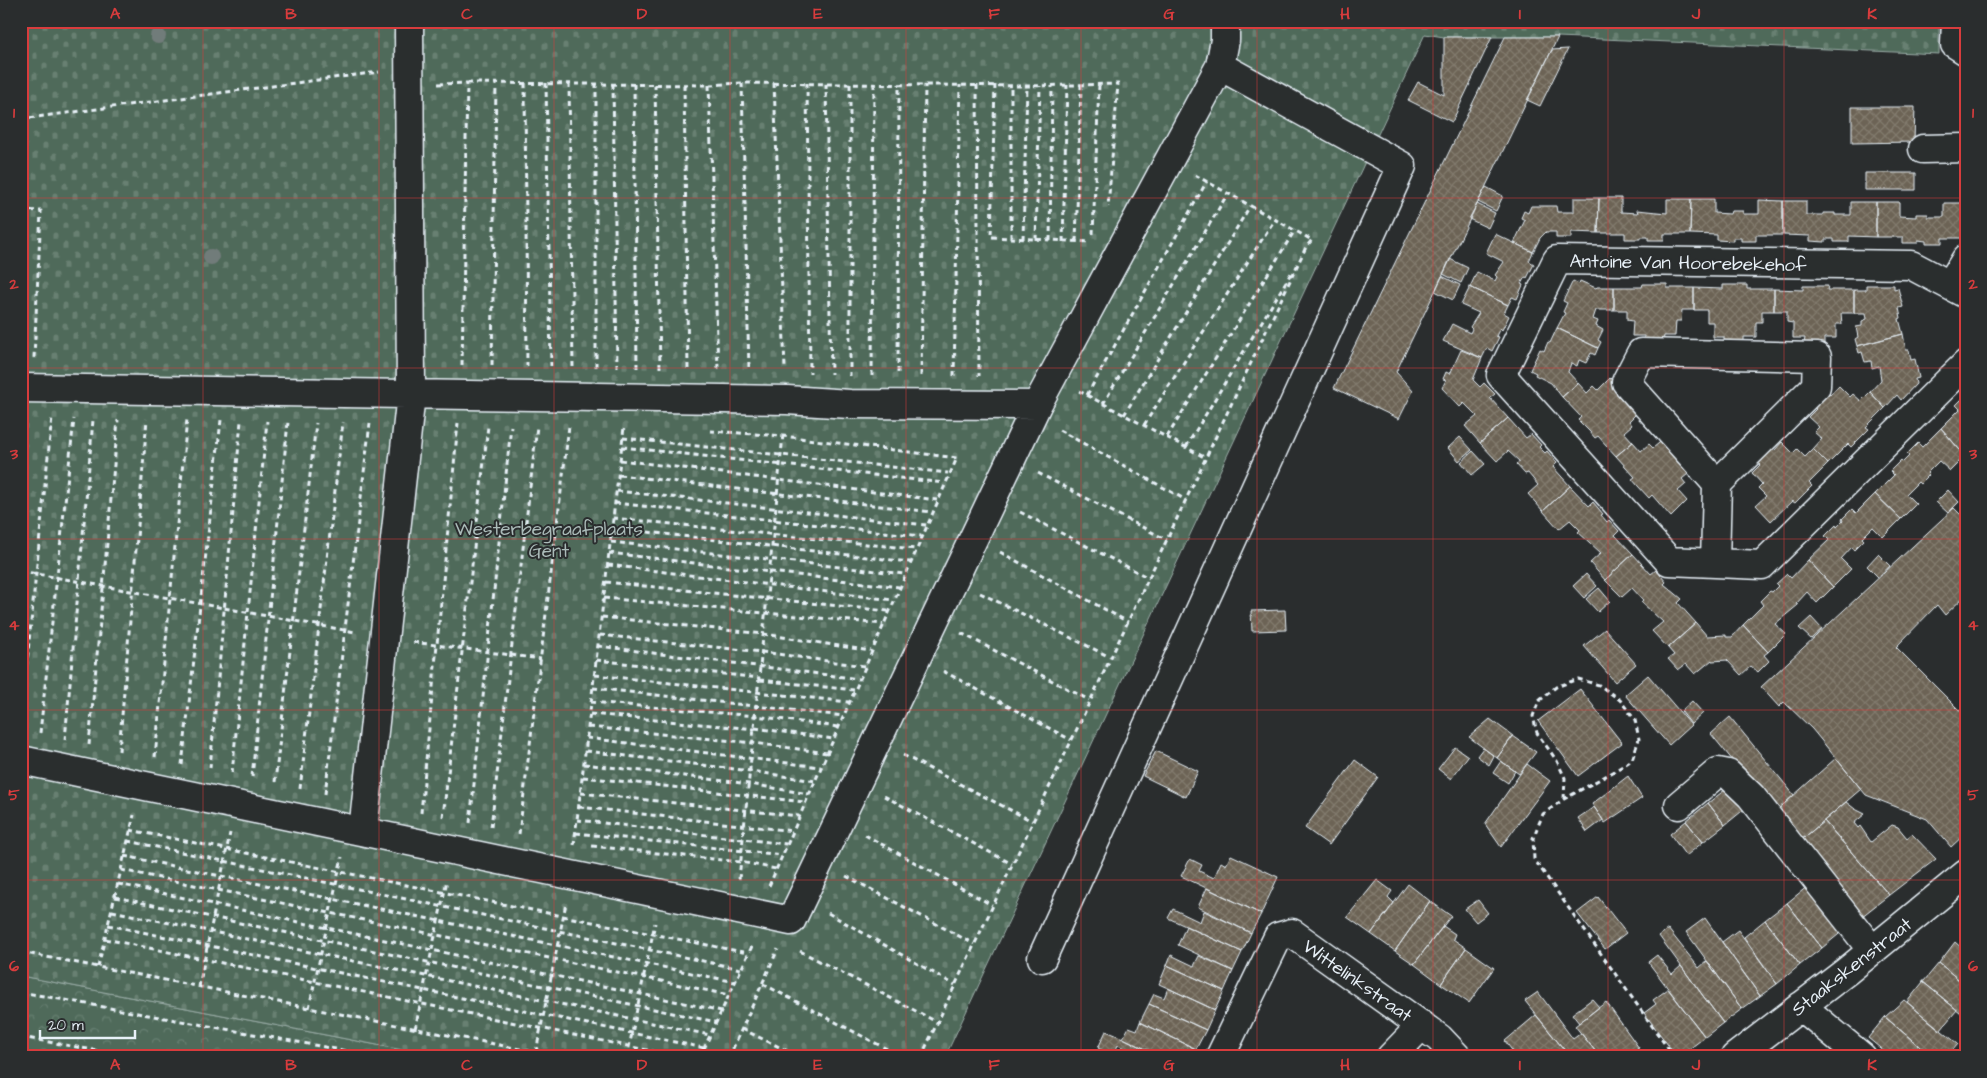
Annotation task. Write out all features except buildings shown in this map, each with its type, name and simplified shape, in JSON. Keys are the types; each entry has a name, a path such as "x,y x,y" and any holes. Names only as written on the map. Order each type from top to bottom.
{"street":[{"path":"356,830 384,637 411,394 409,21"},
{"path":"52,766 772,917 819,862 1034,410 1220,66 1225,40 1224,21"},
{"path":"1956,21 1955,44 1966,51"},
{"path":"1042,958 1402,166 1220,66"},
{"path":"1923,149 1966,148"},
{"path":"1958,290 1966,259"},
{"name":"Antoine Van Hoorebekehof","path":"1958,290 1911,265 1557,260 1501,375 1669,560 1762,565 1966,364"},
{"path":"1715,563 1717,484 1626,382 1641,354 1817,357 1816,386 1717,484"},
{"path":"67,389 966,404 1034,410"},
{"path":"1679,805 1718,772 1728,774 1750,796 1872,950"},
{"name":"Staakskenstraat","path":"1735,1057 1966,874"},
{"name":"Wittelinkstraat","path":"1220,1057 1278,937 1292,933 1422,1025 1457,1057"},
{"path":"1801,1006 1862,1057"},
{"name":"Wittelinkstraat","path":"1391,1057 1422,1025"}],"path":[{"path":"467,21 467,23 501,24 504,21"},
{"path":"21,119 410,77 467,83 684,85 807,83 1027,86 1118,84 1108,213"},
{"path":"453,850 437,645 461,395 467,83"},
{"path":"496,83 576,397 623,438 948,473"},
{"path":"525,83 576,397"},
{"path":"546,83 576,397"},
{"path":"569,83 576,397"},
{"path":"742,83 749,400"},
{"path":"774,83 853,403"},
{"path":"807,83 853,403"},
{"path":"453,850 462,649 576,397 596,84"},
{"path":"516,864 614,84"},
{"path":"415,1029 445,893 488,652 576,397 634,84"},
{"path":"453,850 511,655 655,84"},
{"path":"826,84 853,403"},
{"path":"850,84 853,403"},
{"path":"853,403 874,84"},
{"path":"853,403 899,84"},
{"path":"684,85 688,400"},
{"path":"709,85 719,400"},
{"path":"853,403 925,85"},
{"path":"960,85 966,404"},
{"path":"966,404 977,85"},
{"path":"995,85 991,237 1093,242 1099,85"},
{"path":"1011,85 1011,238"},
{"path":"1063,242 1068,85"},
{"path":"1023,239 1027,86"},
{"path":"1036,240 1040,86"},
{"path":"1050,241 1052,86"},
{"path":"1076,242 1081,86"},
{"path":"1169,160 1312,240 1186,447"},
{"path":"1087,395 1207,182"},
{"path":"1103,404 1228,193"},
{"path":"1124,415 1250,206"},
{"path":"21,210 41,211 67,389 104,586 52,766"},
{"path":"1144,425 1275,219"},
{"path":"1167,437 1295,230"},
{"path":"921,1057 1303,254"},
{"path":"1052,377 1206,458"},
{"path":"21,720 36,574 67,389"},
{"path":"52,766 57,577 67,389"},
{"path":"52,766 79,581 67,389"},
{"path":"137,784 132,591 149,390"},
{"path":"98,967 128,841 170,598 190,391"},
{"path":"179,792 200,604 234,392"},
{"path":"234,392 224,608 259,809"},
{"path":"259,809 248,612 280,392"},
{"path":"259,809 280,392"},
{"path":"259,809 293,621 319,393"},
{"path":"259,809 319,626 346,394"},
{"path":"199,987 227,849 259,809 345,630 374,394"},
{"path":"783,436 853,403"},
{"path":"1034,410 1186,500"},
{"path":"704,431 783,436 957,458 948,473 776,869 763,984 729,1057"},
{"path":"783,436 741,862 772,917 937,1022"},
{"path":"536,1052 571,875 623,438"},
{"path":"622,447 944,484"},
{"path":"1011,458 1167,540"},
{"path":"620,460 937,500"},
{"path":"619,475 932,512"},
{"path":"616,491 926,525"},
{"path":"993,498 1149,578"},
{"path":"615,503 921,536"},
{"path":"613,518 915,549"},
{"path":"612,528 910,562"},
{"path":"974,538 1128,622"},
{"path":"611,542 904,574"},
{"path":"609,553 899,587"},
{"path":"608,565 893,600"},
{"path":"21,571 384,637 541,659"},
{"path":"953,579 1110,657"},
{"path":"606,582 888,611"},
{"path":"604,598 883,624"},
{"path":"602,617 764,634 871,651"},
{"path":"934,619 1090,700"},
{"path":"600,635 762,652 864,666"},
{"path":"598,646 859,679"},
{"path":"916,656 1071,740"},
{"path":"596,660 854,690"},
{"path":"595,675 849,702"},
{"path":"1564,799 1565,778 1557,761 1537,733 1534,716 1539,701 1556,687 1578,679 1599,685 1620,700 1635,720 1639,739 1632,760 1564,799 1543,814 1533,838 1534,859 1674,1057"},
{"path":"593,688 843,716"},
{"path":"591,702 756,716 838,727"},
{"path":"590,714 755,729 833,739"},
{"path":"589,727 827,753"},
{"path":"587,738 820,767"},
{"path":"876,741 1032,821"},
{"path":"586,751 751,771 815,781"},
{"path":"584,764 750,784 809,794"},
{"path":"583,776 805,802"},
{"path":"856,782 1012,864"},
{"path":"581,793 799,816"},
{"path":"579,807 793,831"},
{"path":"578,820 786,844"},
{"path":"838,820 992,905"},
{"path":"130,830 748,953"},
{"path":"309,1008 338,872 356,830"},
{"path":"576,833 782,855"},
{"path":"128,841 741,969"},
{"path":"574,844 741,862 776,869"},
{"path":"124,856 735,982"},
{"path":"819,862 974,944"},
{"path":"121,870 729,995"},
{"path":"118,884 722,1011"},
{"path":"627,1057 662,894"},
{"path":"115,897 716,1022"},
{"path":"112,911 710,1035"},
{"path":"700,1057 748,953 772,917"},
{"path":"772,917 955,985"},
{"path":"108,925 704,1048"},
{"path":"105,939 681,1057"},
{"path":"21,952 562,1057"},
{"path":"763,984 902,1057"},
{"path":"21,992 380,1057"},
{"path":"742,1029 800,1057"},
{"path":"21,1037 132,1057"}],"green space":[{"name":"Westerbegraafplaats Gent","path":"21,21 1939,21 1939,54 1558,37 1444,37 1425,34 945,1057 439,1057 21,976"},
{"path":"21,976 439,1057 21,1057"}]}
